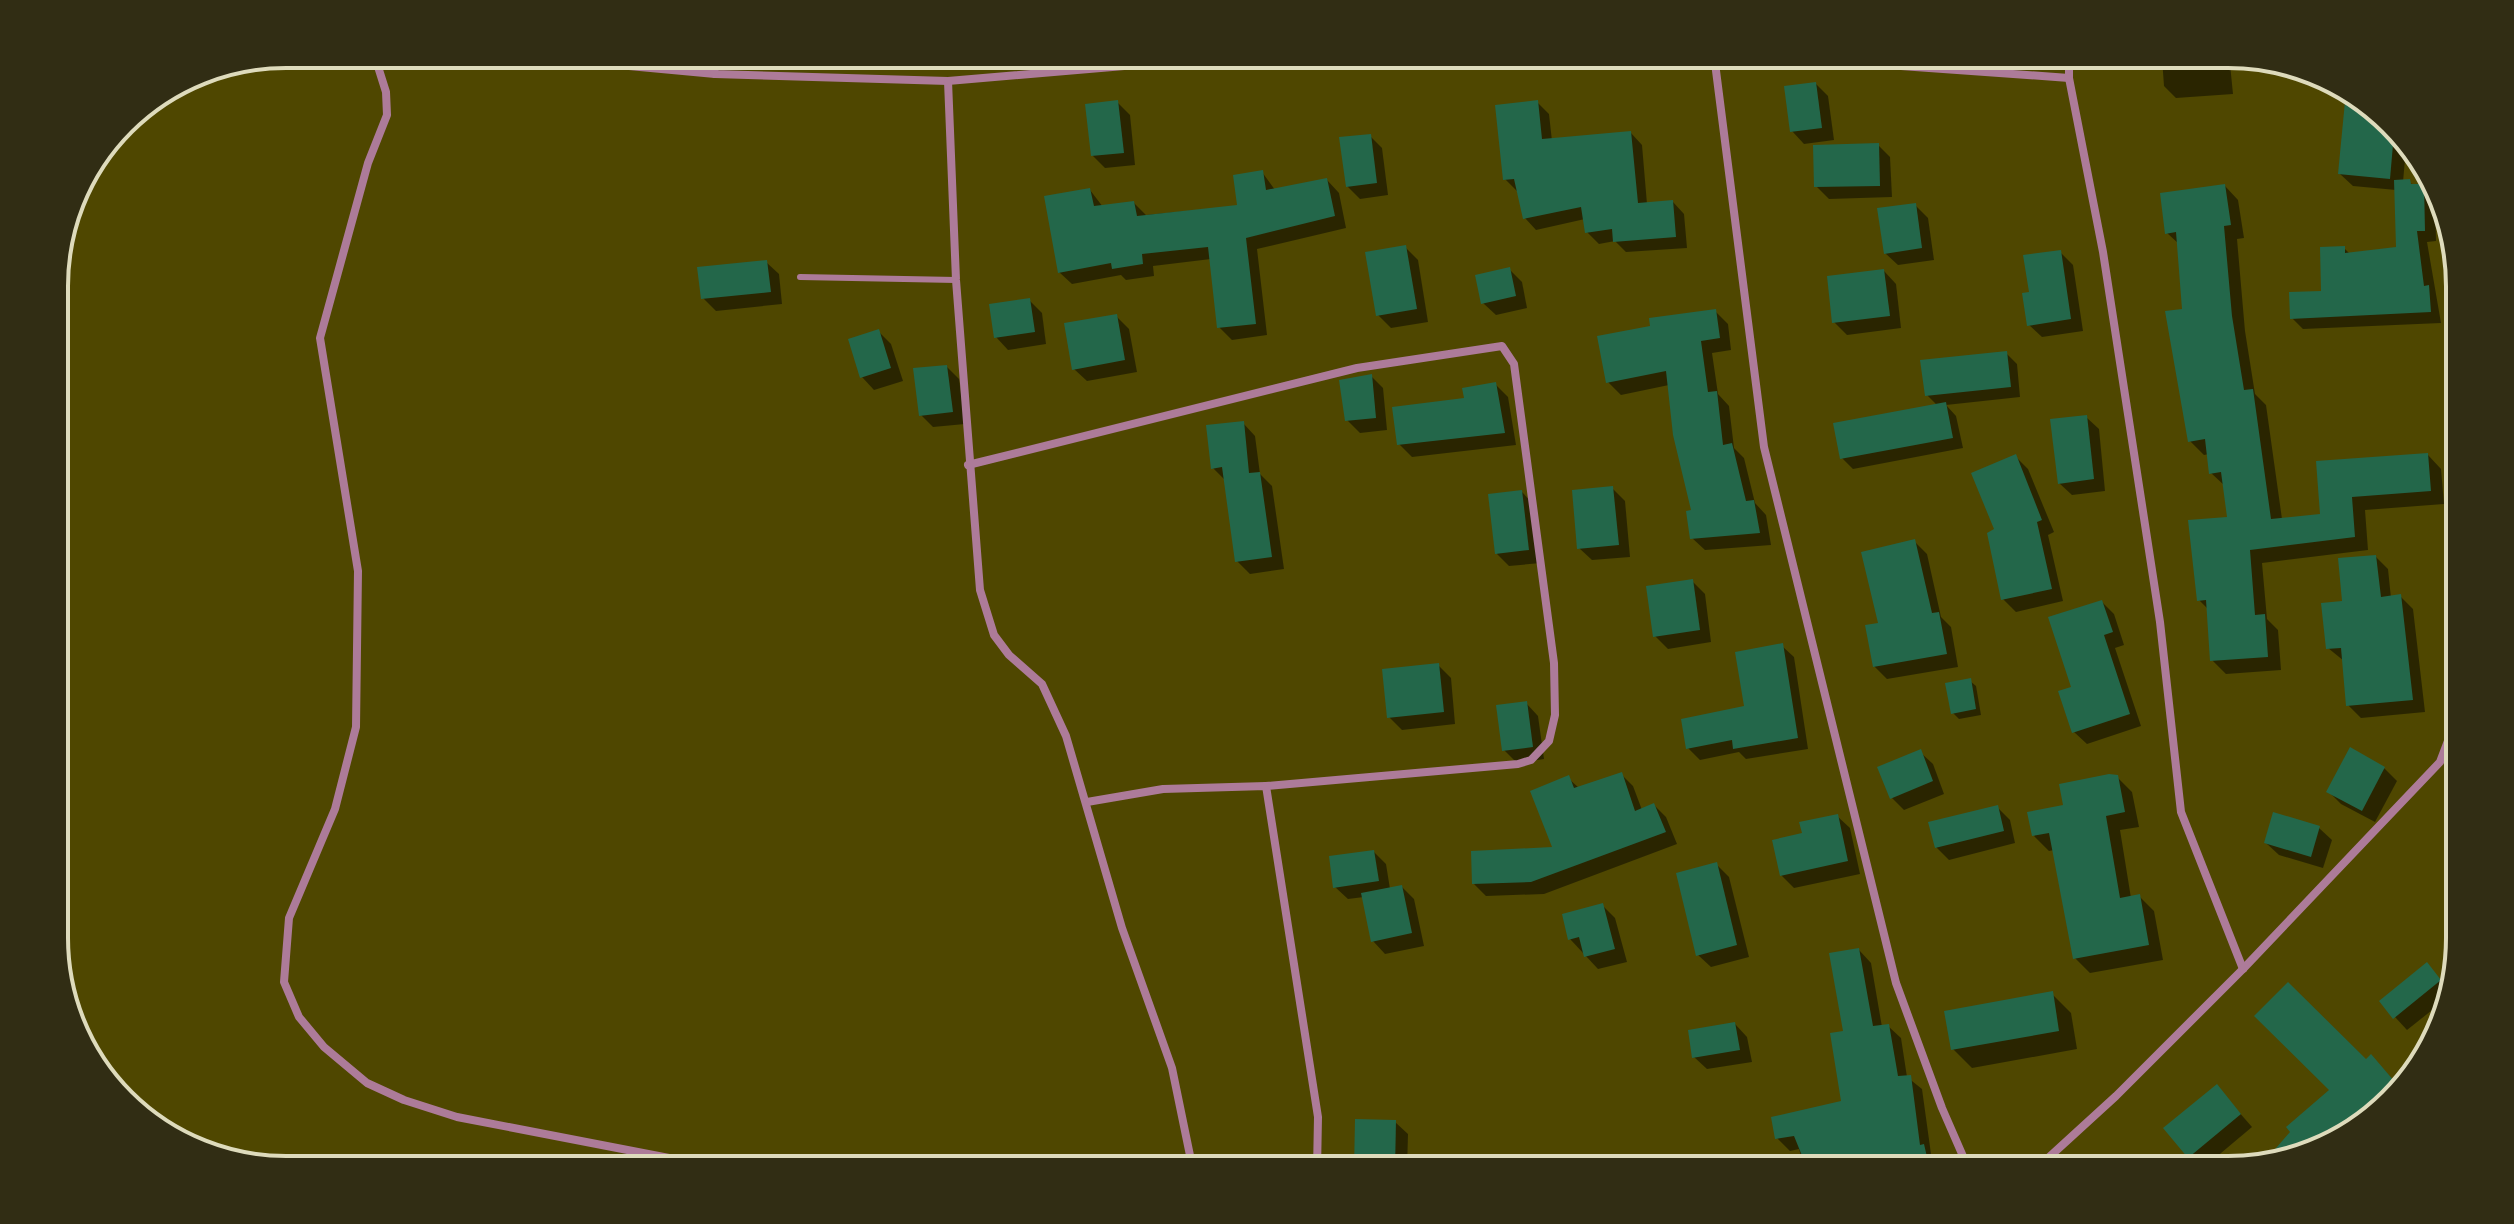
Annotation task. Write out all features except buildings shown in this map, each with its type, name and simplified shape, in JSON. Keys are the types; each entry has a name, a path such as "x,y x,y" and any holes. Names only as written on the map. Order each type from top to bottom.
{"street":[{"path":"378,68 386,92 387,115 368,163 320,338 358,571 356,727 335,809 289,918 284,982 299,1017 324,1047 367,1083 404,1100 457,1117 659,1156"},
{"path":"650,68 715,74 948,81 1101,68"},
{"path":"714,68 715,74"},
{"path":"1716,68 1764,447 1896,983 1963,1156"},
{"path":"1915,68 2069,78"},
{"path":"2069,68 2103,252 2160,622 2181,812 2243,969"},
{"path":"948,81 956,280 980,590 994,635 1009,655 1042,684 1053,702 1087,802 1122,928 1172,1068 1190,1156"},
{"path":"968,465 1357,368 1502,346 1508,350 1514,364 1554,663 1555,715 1549,741 1531,760 1518,764 1266,786 1163,789 1087,802"},
{"path":"2050,1156 2116,1096 2243,969 2424,782 2440,762 2446,746"},
{"path":"1266,786 1318,1117 1317,1156"}],"lane":[{"path":"800,277 956,280"}]}
